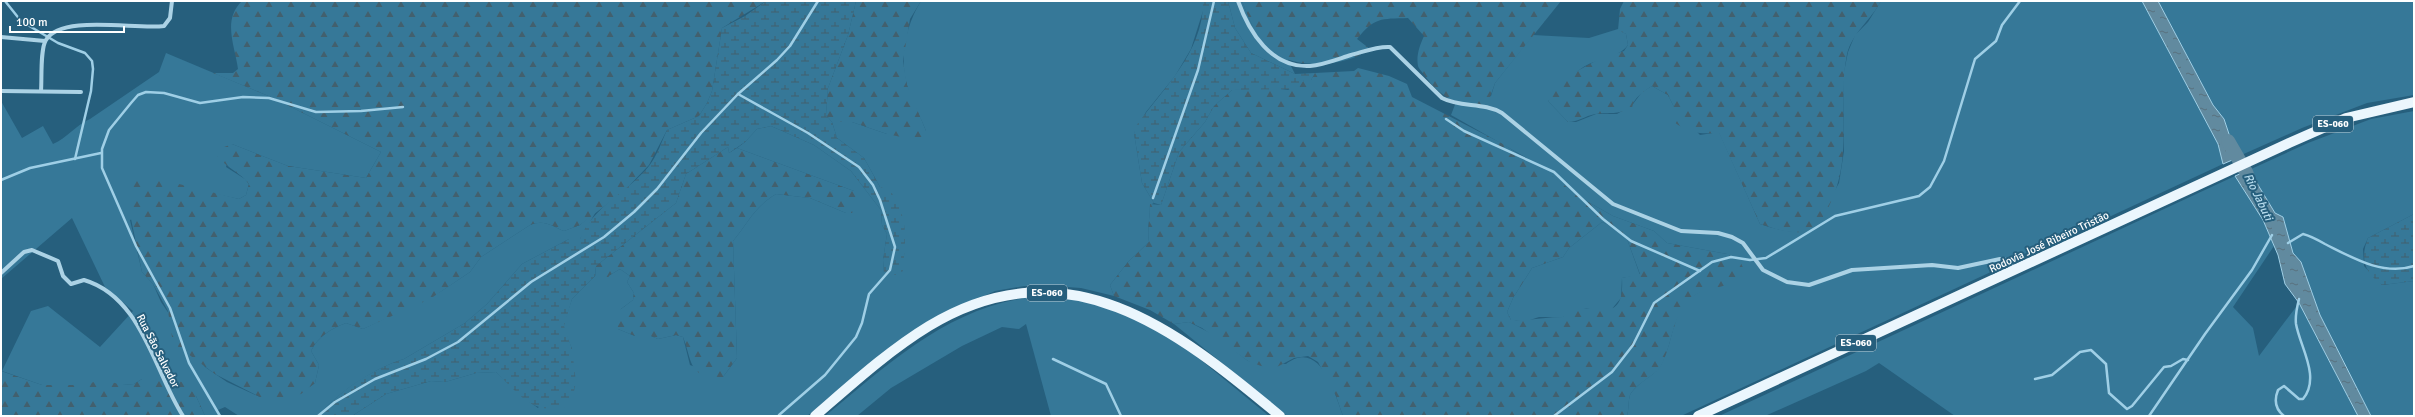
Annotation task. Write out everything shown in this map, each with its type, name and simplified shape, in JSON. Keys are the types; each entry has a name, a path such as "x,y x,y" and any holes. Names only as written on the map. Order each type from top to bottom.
{"main road":[{"name":"Rodovia José Ribeiro Tristão","path":"1698,416 2346,118 2414,102"},
{"name":"ES-060","path":"815,416 901,344 929,326 951,314 997,298 1039,293 1097,300 1123,308 1149,320 1208,357 1280,416"}],"street":[{"path":"41,92 45,41 55,31 71,27 102,25 164,26 170,18 172,1"},
{"path":"1238,1 1253,33 1266,48 1279,58 1296,64 1310,66 1376,48 1390,47 1442,98 1458,104 1490,107 1502,113 1613,204 1681,231 1718,234 1732,237 1743,244 1763,270 1787,282 1809,285 1852,270 1932,265 1958,268 2002,259 2009,261 2015,271"},
{"path":"1,37 45,41"},
{"path":"1,91 81,92"},
{"name":"Rua São Salvador","path":"1,273 24,252 32,250 58,261 63,276 71,284 74,285 84,280 114,295 134,320 183,416"}],"green space":[{"path":"242,1 766,1 722,28 712,91 707,103 699,116 667,130 649,165 624,191 580,225 564,231 544,223 535,223 530,225 481,257 470,272 430,299 363,329 346,323 335,328 321,337 311,351 319,365 315,383 301,394 287,397 260,397 215,374 176,345 172,337 168,311 153,284 142,272 129,209 132,179 167,181 239,199 246,195 249,184 217,156 219,149 232,144 288,166 366,178 381,152 271,97 213,73 233,73 238,69 231,34 231,25 236,8"},
{"path":"766,1 856,1 848,35 828,88 826,115 832,122 837,138 864,158 880,187 890,190 901,211 905,229 903,271 896,275 884,273 883,260 887,234 882,225 881,210 851,171 814,145 771,126 757,129 745,142 729,153 728,147 686,174 676,203 596,266 595,276 572,299 564,326 572,349 576,382 573,396 565,407 553,409 543,408 526,401 496,372 476,373 445,382 431,381 386,394 352,416 319,416 346,389 369,374 404,359 465,323 487,304 522,264 569,239 580,239 593,217 640,176 649,166 657,153 667,130 699,116 712,91 722,28 745,16"},
{"path":"856,1 921,1 910,19 903,61 907,85 926,131 924,142 887,134 852,122 832,122 826,115 828,88 848,35"},
{"path":"921,1 1203,1 1203,11 1191,49 1175,76 1146,112 1134,133 1142,183 1154,203 1150,205 1148,233 1149,242 1128,262 1110,285 1114,296 1081,288 1052,286 1024,286 995,291 927,322 807,416 352,416 386,394 431,381 445,382 476,373 496,372 524,398 538,408 572,349 563,326 572,299 595,276 610,275 620,269 630,276 627,282 634,293 633,300 621,309 618,329 635,336 651,336 658,339 676,335 683,337 690,365 723,377 737,358 733,241 757,210 768,199 776,194 810,198 846,213 854,191 737,148 757,129 771,126 814,145 851,171 881,210 882,225 887,234 883,260 884,273 903,271 903,262 880,187 864,158 837,138 832,122 852,122 887,134 926,131 907,85 904,63 905,42 911,20"},
{"path":"1203,1 1228,1 1235,28 1251,53 1295,74 1315,73 1311,80 1304,80 1297,89 1232,90 1214,106 1205,122 1179,152 1161,205 1154,203 1142,183 1134,133 1136,126 1180,68 1189,53 1197,36 1202,19"},
{"path":"1228,1 1242,1 1252,25 1265,44 1272,51 1287,58 1295,74 1251,53 1235,28"},
{"path":"1242,1 1561,1 1495,83 1488,103 1470,106 1461,104 1444,96 1420,70 1418,66 1418,54 1424,36 1408,18 1384,19 1374,23 1357,39 1370,49 1360,55 1335,63 1307,63 1281,57 1271,51 1261,41"},
{"path":"1624,1 1881,1 1849,46 1844,75 1844,134 1840,172 1835,192 1826,212 1816,227 1805,232 1792,232 1779,230 1760,224 1719,133 1693,132 1676,124 1670,119 1674,107 1668,95 1652,86 1634,101 1632,108 1617,112 1595,114 1572,122 1568,122 1548,101 1561,80 1599,59 1624,51 1628,45 1626,34 1618,30 1620,9"},
{"path":"1881,1 2142,1 2218,144 2223,164 1681,416 1627,416 1630,395 1661,365 1667,352 1677,317 1682,307 1690,298 1701,291 1717,286 1727,254 1667,243 1654,231 1613,216 1581,198 1525,157 1451,115 1456,102 1491,96 1495,83 1533,35 1589,38 1618,29 1626,34 1628,45 1624,50 1582,68 1548,101 1568,122 1576,122 1596,114 1617,114 1633,104 1642,92 1652,86 1668,95 1674,107 1700,135 1719,132 1760,224 1786,231 1806,231 1813,229 1839,183 1844,151 1843,77 1848,52 1855,35 1868,22"},
{"path":"2158,1 2414,1 2414,95 2367,103 2302,128 2237,157 2221,116 2213,105"},
{"path":"166,53 271,97 381,152 366,178 288,166 232,144 226,167 245,179 249,184 246,195 239,199 207,192 130,220 142,272 153,284 161,302 205,367 227,382 260,397 308,388 315,383 319,365 311,351 321,337 335,328 346,323 363,329 440,292 470,272 481,257 530,225 535,223 544,223 564,231 580,225 597,210 580,239 569,239 522,264 487,304 465,323 404,359 381,368 357,382 336,398 319,416 239,416 225,407 218,410 218,416 205,416 196,396 142,379 134,384 123,385 42,385 2,371 31,311 48,306 100,347 133,311 105,287 72,218 1,279 1,101 22,138 43,126 53,144 159,72"},
{"path":"1358,68 1389,76 1407,84 1412,97 1503,144 1547,172 1581,198 1613,216 1654,231 1667,243 1727,254 1740,261 1745,272 1741,277 1729,284 1707,290 1694,296 1681,311 1661,366 1630,395 1627,416 1343,416 1336,396 1318,362 1308,356 1294,358 1275,368 1261,366 1248,361 1202,328 1189,322 1174,324 1150,310 1114,296 1110,285 1128,262 1149,242 1148,233 1150,204 1161,205 1179,152 1205,122 1214,106 1232,90 1273,88 1288,90 1304,80 1311,80 1315,73 1354,71","holes":["1602,222 1618,229 1627,239 1640,274 1622,278 1621,295 1617,305 1610,309 1602,310 1582,308 1572,310 1563,317 1511,320 1507,312 1513,298 1532,268 1563,257 1569,248"]},
{"path":"2414,111 2414,214 2368,238 2363,249 2364,266 2382,285 2414,281 2414,416 2371,416 2320,315 2301,262 2293,253 2275,213 2249,170 2308,143 2371,119"},
{"path":"728,147 729,153 737,148 854,191 860,201 852,213 846,213 810,198 776,194 768,199 757,210 733,241 737,358 723,377 711,377 703,375 693,367 683,337 676,335 658,339 651,336 635,336 618,329 616,316 621,309 633,300 634,293 627,282 630,276 620,269 610,275 605,281 595,278 596,266 676,203 686,174"},
{"path":"2235,176 2263,220 2274,246 2233,307 2253,328 2259,356 2299,303 2358,416 1955,416 1879,363 1866,371 1765,416 1719,416"},
{"path":"2414,214 2414,281 2382,285 2371,275 2365,264 2364,252 2368,238"},
{"path":"1602,222 1618,229 1627,239 1640,275 1622,278 1621,298 1611,310 1594,310 1586,308 1563,317 1539,317 1527,321 1511,320 1507,312 1513,298 1532,268 1563,257 1569,248"},
{"path":"1025,298 1066,298 1106,305 1179,342 1269,416 1051,416 1026,324 1019,329 1002,327 962,346 891,388 857,416 825,416 894,360 943,327 969,314 996,304"},
{"path":"1189,322 1216,336 1248,361 1286,364 1298,358 1308,358 1317,363 1324,371 1330,382 1343,416 1287,416 1174,324"},
{"path":"1,371 42,385 81,385 103,380 123,385 134,384 142,379 167,375 186,384 196,396 205,416 1,416"}],"water":[{"path":"2142,1 2158,1 2213,105 2224,119 2237,158 2223,164 2218,144"},
{"path":"2249,170 2275,213 2283,217 2293,253 2301,262 2320,315 2371,416 2358,416 2299,303 2285,284 2278,255 2263,220 2235,176"}],"waterway":[{"path":"5,1 21,21 58,43 85,53 92,61 93,69 91,91 75,159"},
{"path":"318,416 335,402 375,379 426,359 458,342 531,282 604,237 634,212 657,189 701,133 738,94 777,60 790,46 818,1"},
{"path":"1153,198 1198,70 1214,1"},
{"path":"1554,416 1612,372 1633,345 1654,303 1712,262 1731,257 1750,260 1766,258 1835,216 1919,196 1930,187 1944,161 1975,59 1996,41 2002,25 2020,1"},
{"path":"220,416 189,363 170,308 136,246 102,168 102,149 109,130 138,95 146,92 164,93 200,103 243,97 269,98 316,112 361,111 403,107"},
{"path":"738,94 808,133 859,167 873,185 880,200 895,247 890,270 869,294 862,323 856,337 825,375 779,415"},
{"path":"1446,119 1464,131 1554,172 1603,219 1631,241 1700,271"},
{"name":"Rio Jabuti","path":"2228,141 2246,172 2252,188"},
{"path":"1,180 30,168 101,153"},
{"path":"2288,243 2303,234 2368,264 2391,269 2414,266"},
{"path":"2149,416 2205,334 2252,270 2272,235"},
{"path":"2284,416 2276,404 2278,390 2284,386 2299,399 2303,399 2308,390 2310,381 2308,362 2296,324 2299,299"},
{"path":"2035,379 2052,375 2080,352 2091,350 2106,364 2109,393 2127,409 2132,406 2164,367 2171,366 2183,359 2188,360"},
{"path":"1053,359 1106,384 1121,416"}]}
